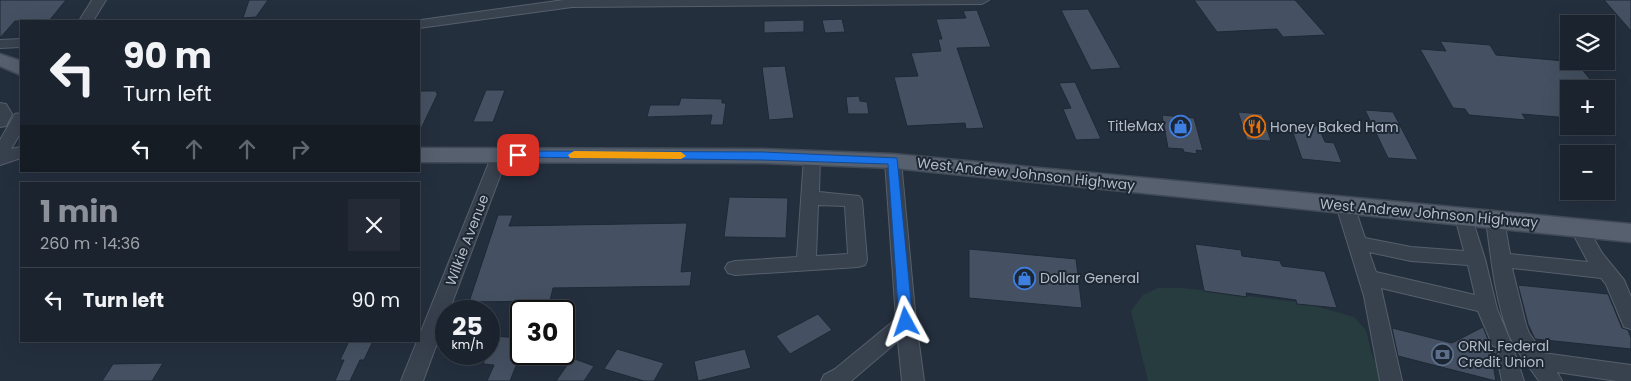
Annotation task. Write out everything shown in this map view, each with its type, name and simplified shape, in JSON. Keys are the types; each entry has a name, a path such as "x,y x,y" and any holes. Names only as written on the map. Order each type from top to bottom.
{"main road":[{"path":"0,60 20,68"},
{"name":"West Andrew Johnson Highway","path":"420,155 500,154 812,158 893,161 1631,233"}],"street":[{"path":"87,20 99,0"},
{"path":"420,24 572,3 982,0"},
{"path":"0,44 20,42"},
{"path":"0,108 4,114 0,122"},
{"path":"0,155 20,120"},
{"path":"0,155 20,152"},
{"name":"Wilkie Avenue","path":"412,381 500,154"},
{"path":"806,264 812,158"},
{"path":"893,161 906,322 913,381"},
{"path":"735,268 858,260 853,200 809,198"},
{"path":"1345,205 1374,296 1391,381"},
{"path":"1464,217 1486,305 1504,349 1513,381"},
{"path":"1495,220 1516,325 1520,336 1551,381"},
{"path":"1579,228 1595,258 1614,280 1631,321"},
{"path":"1357,243 1411,254 1476,259"},
{"path":"1502,260 1607,271"},
{"path":"1368,278 1486,305"},
{"path":"832,381 906,322"},
{"path":"1538,361 1631,374"}],"green space":[{"path":"1158,288 1183,288 1305,303 1354,317 1366,330 1372,355 1384,381 1148,381 1131,311 1143,295"}],"building":[{"path":"0,0 66,0 50,20 15,21 0,38"},
{"path":"249,0 268,0 256,17 243,18"},
{"path":"1194,0 1295,0 1326,35 1283,37 1277,29 1217,32"},
{"path":"1604,0 1631,0 1631,31"},
{"path":"1088,9 1121,68 1091,70 1061,10"},
{"path":"977,10 991,47 957,48 984,128 966,129 965,123 907,126 894,77 918,76 911,53 941,51 938,39 942,39 936,19 966,18 963,11"},
{"path":"842,19 845,32 825,33 822,20"},
{"path":"804,20 804,32 764,33 764,21"},
{"path":"1440,41 1490,45 1496,55 1560,61 1560,70 1583,70 1591,80 1560,80 1560,117 1522,114 1526,120 1469,115 1465,109 1453,108 1420,49 1446,51"},
{"path":"785,66 794,118 769,120 762,67"},
{"path":"1075,82 1101,139 1076,140 1063,109 1071,108 1059,83"},
{"path":"486,90 505,90 493,122 473,122"},
{"path":"420,91 437,91 436,93 438,93 420,131"},
{"path":"859,96 860,101 867,102 869,114 848,114 846,97"},
{"path":"681,98 722,99 722,103 726,103 723,125 710,125 712,115 647,117 650,105 679,105"},
{"path":"1365,110 1393,112 1418,160 1388,158"},
{"name":"Honey Baked Ham","path":"1238,112 1262,114 1271,141 1247,140"},
{"name":"TitleMax","path":"1162,115 1194,118 1203,151 1196,150 1197,154 1184,152 1183,149 1168,148"},
{"path":"1290,124 1318,126 1325,142 1334,143 1342,163 1302,159"},
{"path":"729,197 788,198 786,238 724,237"},
{"path":"498,215 513,215 509,226 687,223 681,272 692,271 690,286 553,288 550,300 500,302 500,300 470,300"},
{"path":"1195,244 1241,250 1242,256 1280,261 1282,266 1325,272 1337,308 1297,304 1296,300 1246,293 1247,297 1204,291"},
{"name":"Dollar General","path":"969,249 1076,259 1082,308 969,298"},
{"path":"1518,285 1608,294 1622,328 1628,330 1631,338 1631,349 1535,339 1528,324"},
{"path":"818,314 832,330 790,354 776,336"},
{"name":"ORNL Federal Credit Union","path":"1483,327 1491,347 1499,350 1496,354 1491,353 1496,381 1398,356 1392,328 1452,343"},
{"path":"500,336 510,337 510,365 516,365 510,381 487,381 494,365 500,365"},
{"path":"349,342 373,342 364,360 360,360 350,381 335,381 344,360 340,360"},
{"path":"617,349 664,363 654,381 644,381 604,369"},
{"path":"745,349 751,368 698,381 694,361"},
{"path":"575,359 594,366 584,381 556,381 567,365 575,365"},
{"path":"163,363 152,381 102,381 113,364"}],"slow traffic":[{"path":"574,155 681,156"}],"place":[{"name":"TitleMax","path":"1180,126"},
{"name":"Honey Baked Ham","path":"1254,127"},
{"name":"Dollar General","path":"1024,278"},
{"name":"ORNL Federal Credit Union","path":"1442,354"}],"route":[{"path":"518,155 763,156 893,161 906,322"}]}
